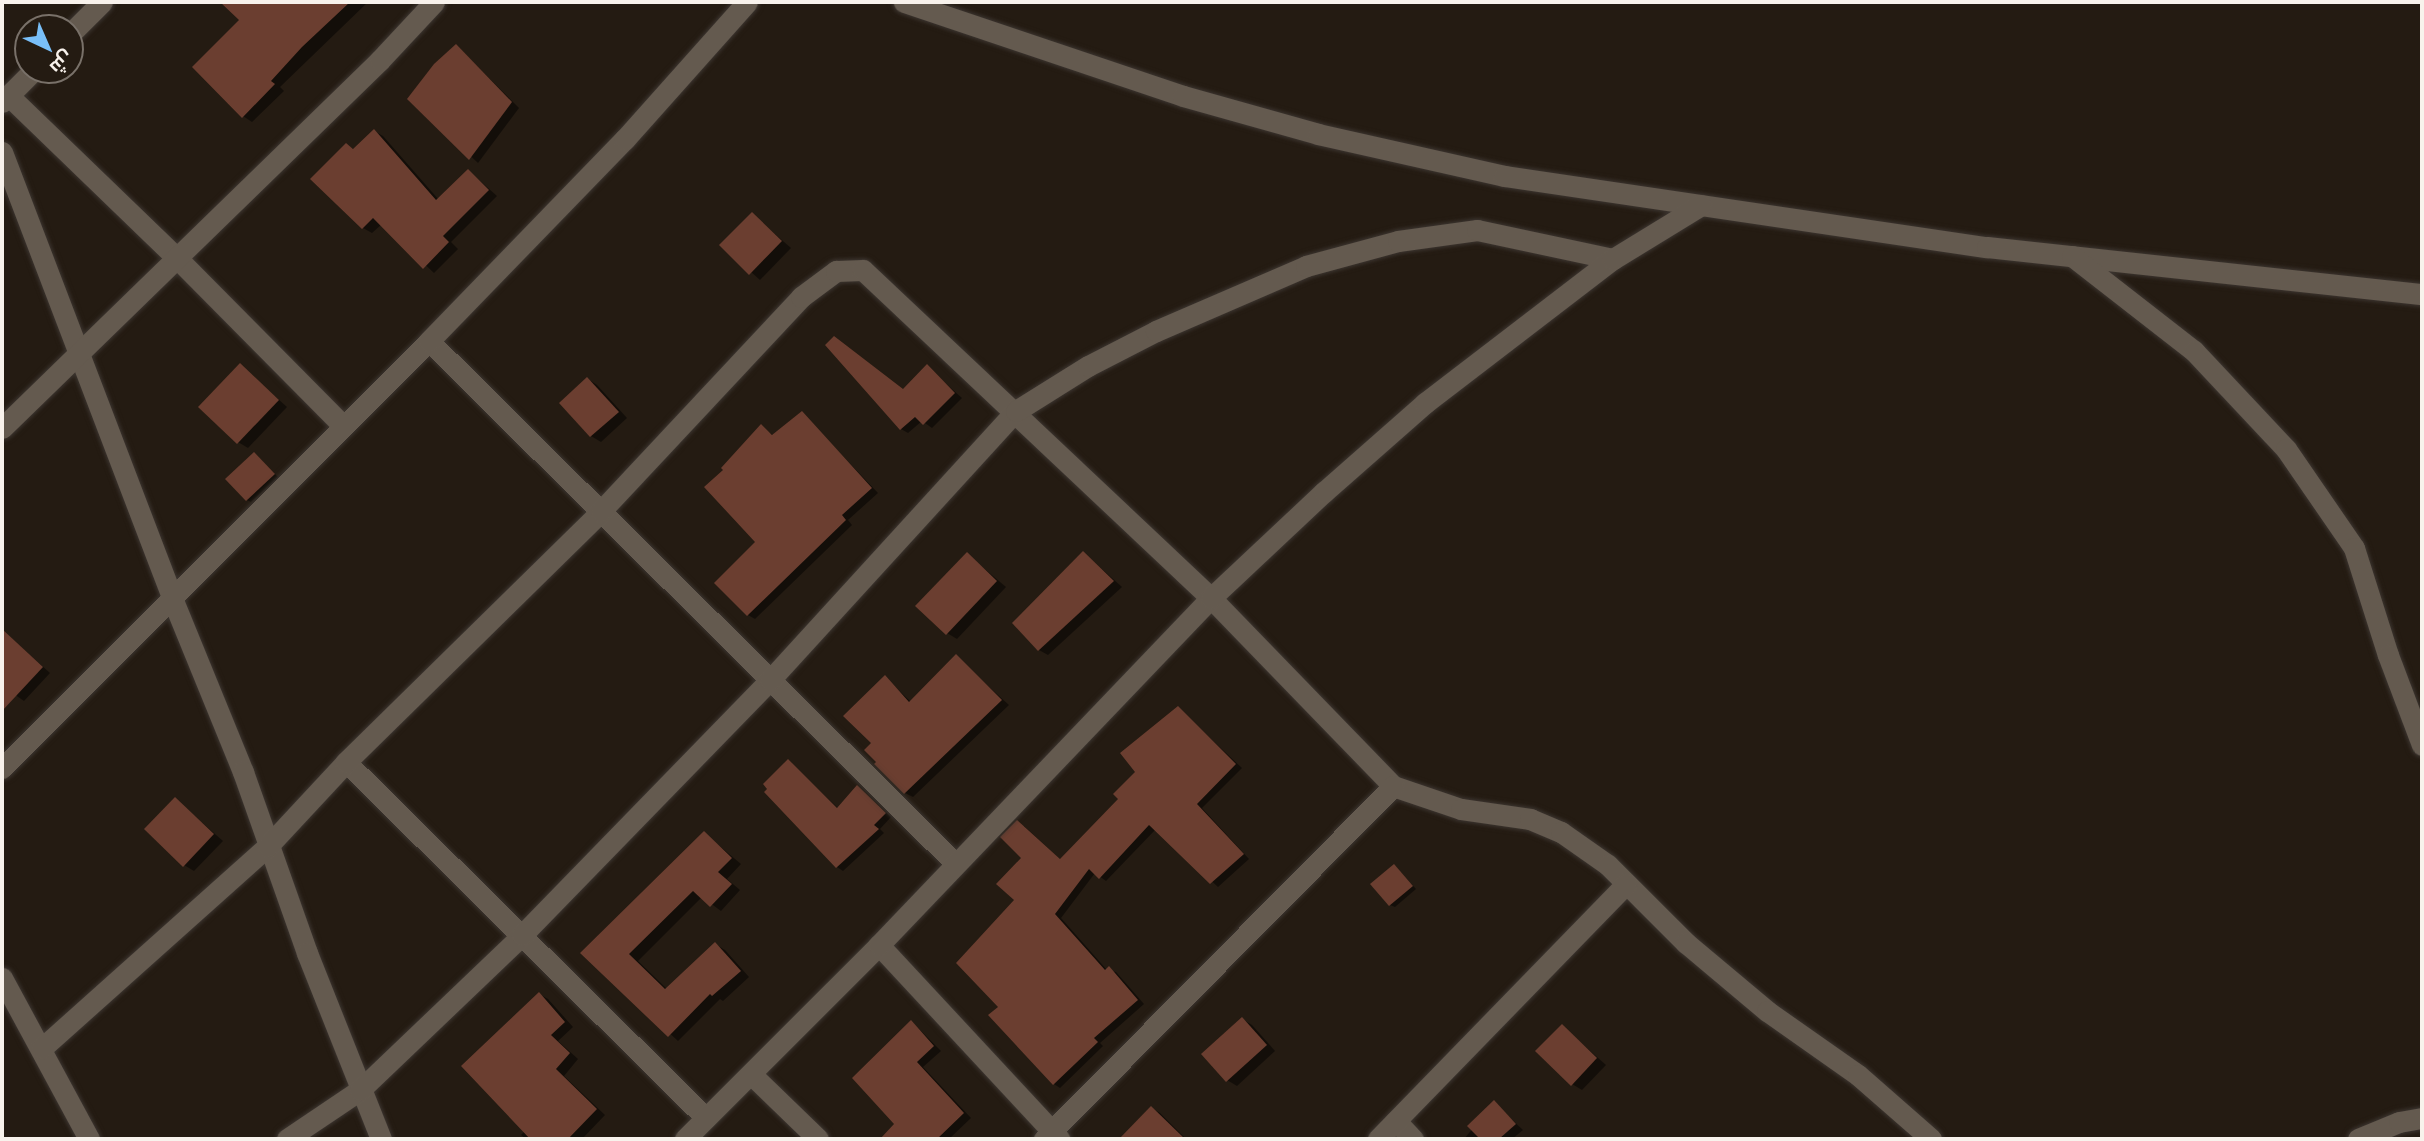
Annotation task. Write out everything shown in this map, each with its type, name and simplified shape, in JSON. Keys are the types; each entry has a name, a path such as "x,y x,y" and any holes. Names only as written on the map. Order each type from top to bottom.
{"street":[{"path":"84,20 102,2"},
{"path":"2,428 77,352 380,60 434,2"},
{"path":"2,768 342,425 429,341 625,139 747,2"},
{"path":"904,2 1183,96 1318,134 1504,176 1987,247 2422,294"},
{"path":"20,84 5,99 176,257 342,425"},
{"path":"2,152 172,598 243,772 268,846 381,1139"},
{"path":"685,1139 879,945 1211,598 1425,402 1613,259 1701,205"},
{"path":"287,1139 360,1090 522,935 770,680 1016,411 1088,366 1156,331 1306,266 1398,241 1477,230 1613,259"},
{"path":"2071,255 2194,351 2286,449 2354,548 2388,655 2422,745"},
{"path":"42,1048 268,846 346,762 601,512 801,297 836,271 863,270 1016,411 1211,598 1393,786 1461,809 1530,819 1562,832 1608,865 1686,943 1768,1011 1858,1075 1931,1139"},
{"path":"429,341 955,863"},
{"path":"346,762 706,1118"},
{"path":"879,945 1052,1137 1393,786"},
{"path":"1378,1139 1626,884"},
{"path":"2,978 89,1139"},
{"path":"751,1074 818,1139"},
{"path":"2358,1139 2399,1122 2422,1118"},
{"path":"1396,1121 1413,1139"}],"building":[{"path":"220,2 350,2 302,47 271,81 275,84 242,118 192,67 239,20"},
{"path":"456,44 512,102 469,160 407,99 434,64"},
{"path":"374,129 436,200 468,169 489,190 443,236 449,242 423,269 373,218 362,229 310,179 346,143 353,149"},
{"path":"752,212 782,241 749,275 719,245"},
{"path":"834,336 903,389 927,364 955,393 923,425 915,417 900,430 825,345"},
{"path":"240,363 279,400 237,444 198,407"},
{"path":"587,377 619,412 590,437 559,403"},
{"path":"802,411 872,488 842,515 846,520 747,616 714,583 755,542 704,487 723,470 721,468 761,424 772,435"},
{"path":"254,452 275,474 246,501 225,479"},
{"path":"1083,551 1114,581 1038,651 1012,623"},
{"path":"967,552 997,581 946,635 915,606"},
{"path":"2,629 43,667 2,711"},
{"path":"956,654 1002,700 904,794 864,750 871,743 843,716 885,675 909,702"},
{"path":"1178,706 1236,764 1197,804 1244,854 1210,884 1149,825 1099,879 1089,869 1055,914 1105,970 1109,966 1138,1000 1094,1038 1098,1042 1053,1085 988,1015 998,1007 956,963 1014,900 996,884 1021,858 1000,837 1017,820 1060,859 1118,799 1113,794 1135,772 1120,753"},
{"path":"788,759 837,808 857,785 886,813 874,825 879,829 836,868 764,792 767,789 763,784"},
{"path":"175,797 214,834 183,867 144,829"},
{"path":"704,831 732,858 718,872 732,884 710,907 693,891 629,954 665,989 715,942 741,971 712,996 710,994 668,1037 580,953"},
{"path":"1394,864 1413,886 1389,906 1370,884"},
{"path":"539,992 565,1022 551,1035 570,1053 556,1069 597,1109 568,1139 530,1139 461,1066"},
{"path":"1242,1017 1267,1045 1226,1082 1201,1054"},
{"path":"911,1020 934,1046 917,1062 964,1113 937,1139 880,1139 894,1124 852,1078"},
{"path":"1562,1024 1597,1058 1571,1086 1535,1051"},
{"path":"1494,1100 1516,1124 1499,1139 1480,1139 1467,1126"},
{"path":"1151,1106 1185,1139 1119,1139"}]}
